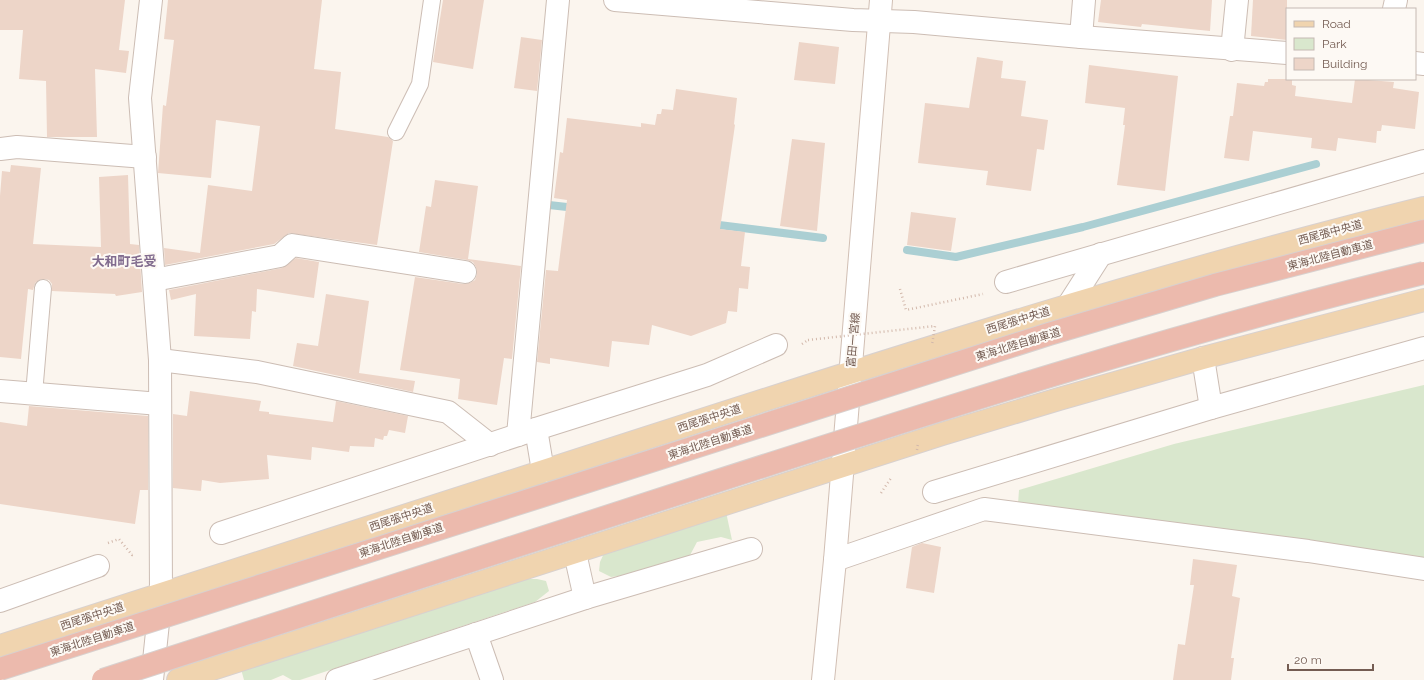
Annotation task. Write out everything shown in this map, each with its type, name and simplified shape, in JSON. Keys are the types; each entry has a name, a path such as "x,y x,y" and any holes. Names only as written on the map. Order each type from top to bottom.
{"highway":[{"name":"東海北陸自動車道","path":"0,669 1042,336 1215,285 1424,231"},
{"path":"102,680 817,449 1066,371 1424,273"}],"main road":[{"name":"西尾張中央道","path":"0,646 851,372 1069,304 1218,261 1424,208"},
{"path":"178,680 575,553 843,465 1059,399 1203,358 1424,300"}],"street":[{"path":"152,0 140,98 160,360 161,594 152,680"},
{"path":"543,471 527,432 558,0"},
{"path":"615,0 879,22 914,22 1081,38 1286,53"},
{"name":"富田一宮線","path":"823,680 835,560 881,0"},
{"path":"1081,38 1084,0"},
{"path":"1232,50 1236,0"},
{"path":"0,149 17,147 145,157"},
{"path":"1006,282 1424,161"},
{"path":"154,280 280,256 292,245 465,272"},
{"path":"1069,304 1102,254"},
{"path":"221,533 527,432 707,375 776,345"},
{"path":"934,492 1211,408 1424,348"},
{"path":"1203,358 1211,408"},
{"path":"160,360 257,372 448,412 490,445"},
{"path":"0,391 160,404"},
{"path":"983,478 986,493 984,509"},
{"path":"835,560 984,509 1308,551 1424,569"},
{"path":"337,680 585,598 751,549"},
{"path":"575,553 585,598"},
{"path":"0,601 98,566"},
{"path":"476,634 492,680"}],"lane":[{"path":"396,132 420,84 432,0"},
{"path":"34,394 43,288"}],"path":[{"path":"900,289 906,310 941,304 982,293 985,300"},
{"path":"935,326 942,324"}],"green space":[{"path":"1424,385 1424,558 1018,504 1019,490 1174,444"},
{"path":"726,512 732,540 721,537 697,542 689,557 635,574 611,577 599,571 600,562 605,551"},
{"path":"525,579 546,581 549,591 535,602 300,680 292,680 283,675 271,680 244,680 241,669"}],"building":[{"path":"0,0 125,0 119,50 129,51 126,73 95,69 97,137 47,137 46,81 19,79 23,30 0,30"},
{"path":"168,0 322,0 314,69 341,72 335,129 388,137 393,141 377,245 289,233 274,244 165,265 164,248 200,253 208,185 252,191 260,126 216,120 211,178 158,173 163,105 166,106 174,40 164,39"},
{"path":"443,0 484,0 473,69 433,62"},
{"path":"1101,0 1212,0 1210,31 1142,24 1141,27 1098,22"},
{"path":"1253,0 1287,0 1286,40 1251,36"},
{"path":"521,37 542,40 537,91 514,88"},
{"path":"799,42 839,47 835,84 794,80"},
{"path":"977,57 1003,61 1001,78 1026,81 1021,116 1048,120 1044,150 1037,149 1031,191 986,185 988,171 918,163 925,103 969,108"},
{"path":"1089,65 1178,76 1165,191 1117,185 1125,125 1123,125 1125,108 1085,103"},
{"path":"1268,79 1292,80 1292,85 1296,86 1295,96 1352,103 1355,80 1394,82 1393,88 1419,92 1415,129 1382,125 1381,131 1377,131 1376,143 1338,138 1336,151 1311,148 1312,138 1253,131 1249,161 1224,158 1230,116 1233,116 1237,83 1264,86 1265,82 1268,82"},
{"path":"676,89 737,98 735,125 720,229 745,232 741,266 750,267 748,289 739,288 737,312 728,311 726,323 691,336 652,325 649,345 612,341 609,367 550,358 550,364 537,362 546,270 558,271 567,200 554,198 560,152 563,153 567,118 641,127 641,123 655,125 657,114 661,114 662,109 673,110"},
{"path":"792,139 825,143 817,231 780,226"},
{"path":"11,165 41,168 33,244 101,247 99,177 128,175 130,244 139,245 142,292 116,296 115,294 52,291 52,284 49,280 39,280 35,283 33,290 28,289 21,359 0,357 0,196 2,171 10,172"},
{"path":"435,180 478,186 468,259 521,266 512,359 504,358 497,405 458,399 460,379 400,370 415,277 463,284 470,283 475,280 477,274 476,267 473,262 419,252 426,206 431,207"},
{"path":"911,212 956,218 951,251 907,245"},
{"path":"296,258 319,262 314,298 257,289 256,312 252,311 250,339 194,336 196,294 171,300 169,290 282,268"},
{"path":"326,294 369,301 359,373 415,381 413,392 293,366 297,343 318,346"},
{"path":"190,391 261,401 259,411 269,412 269,414 333,422 336,401 408,416 405,433 389,430 387,436 384,436 383,440 375,438 374,447 350,446 349,452 312,447 311,460 267,455 269,479 220,483 202,480 201,491 173,488 173,414 187,416"},
{"path":"29,406 148,416 148,490 140,490 135,524 0,504 0,422 27,426"},
{"path":"922,543 941,547 934,593 906,588 912,547"},
{"path":"1193,559 1237,565 1232,596 1240,598 1231,658 1234,658 1231,680 1173,680 1178,644 1185,645 1194,585 1190,585"}],"waterway":[{"path":"907,250 956,257 1083,227 1316,164"},
{"path":"549,205 576,208"},
{"path":"711,224 823,238"}],"district":[{"name":"大和町毛受","path":"124,261"}]}
